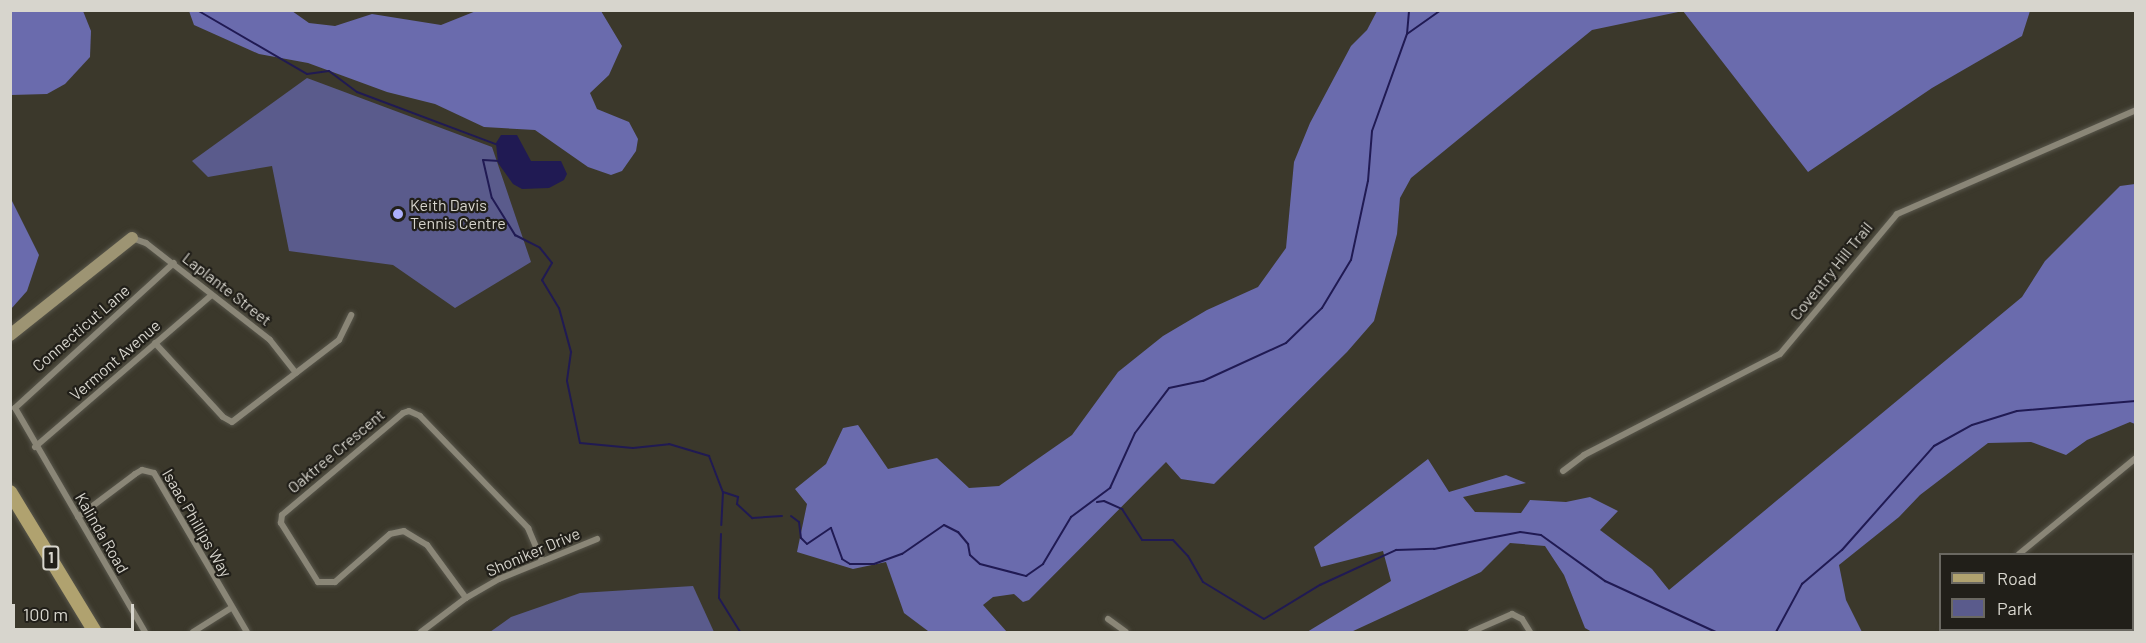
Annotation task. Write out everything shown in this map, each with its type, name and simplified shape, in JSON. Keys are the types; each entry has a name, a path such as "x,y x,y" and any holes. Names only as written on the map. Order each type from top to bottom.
{"main road":[{"name":"1","path":"10,492 95,633"}],"street":[{"name":"Coventry Hill Trail","path":"1563,471 1584,455 1780,354 1897,214 2135,108"},
{"name":"Laplante Street","path":"132,238 146,243 270,340 296,373"},
{"path":"10,334 132,238"},
{"name":"Connecticut Lane","path":"35,447 18,417 15,403 173,264"},
{"name":"Vermont Avenue","path":"35,447 212,295"},
{"path":"155,343 223,417 232,422 342,338 351,315"},
{"name":"Oaktree Crescent","path":"466,598 427,545 404,531 390,534 335,582 318,582 281,523 282,515 403,413 409,411 420,416 528,528 542,561"},
{"name":"Kalinda Road","path":"35,447 78,516 145,633"},
{"path":"2021,553 2136,458"},
{"name":"Isaac Phillips Way","path":"78,516 135,474 150,470 159,479 247,633"},
{"name":"Shoniker Drive","path":"422,633 466,598 517,570 597,539"},
{"path":"193,633 231,608"},
{"path":"1471,633 1512,614 1522,619 1530,633"},
{"path":"1108,619 1125,633"}],"green space":[{"name":"Keith Davis Tennis Centre","path":"307,78 492,147 531,262 455,308 393,265 289,251 272,166 208,177 192,161"},
{"path":"693,586 714,632 490,632 511,617 580,593"}],"shaded area":[{"path":"10,11 83,11 91,31 90,57 65,84 47,94 11,95"},
{"path":"189,11 292,11 309,23 335,26 372,14 441,25 476,11 601,11 622,46 609,75 590,93 597,109 629,122 638,139 636,151 622,171 611,175 588,167 535,130 484,127 435,104 387,92 308,63 259,54 194,25"},
{"path":"1377,11 1683,11 1592,30 1411,178 1400,198 1397,234 1374,321 1347,352 1214,484 1181,479 1166,462 1029,600 1023,602 1014,594 993,597 983,605 1007,632 928,631 904,613 886,562 853,569 797,552 807,504 795,489 826,464 843,428 858,425 888,469 937,458 969,488 999,486 1072,435 1118,372 1163,336 1207,310 1258,287 1286,248 1294,162 1310,123 1351,46 1367,30"},
{"path":"1683,11 2030,11 2022,36 1932,88 1808,172"},
{"path":"501,135 517,135 531,161 561,161 567,174 564,180 549,188 522,189 513,184 498,163 496,143"},
{"path":"2135,184 2135,424 2130,422 2087,440 2066,455 2031,442 1988,443 1920,495 1899,517 1839,565 1846,600 1862,632 1592,632 1585,628 1564,575 1545,546 1510,543 1481,572 1351,632 1307,632 1391,581 1383,551 1321,567 1314,547 1428,459 1449,492 1506,475 1526,483 1463,497 1475,512 1521,513 1530,500 1566,502 1590,497 1618,511 1600,530 1652,569 1669,590 2022,297 2045,261 2120,186"},
{"path":"11,199 39,255 27,291 11,309"}],"waterway":[{"path":"197,10 307,74 329,71 357,92 498,145"},
{"path":"791,516 799,522 801,538 807,544 831,528 842,559 850,564 874,564 902,554 944,525 958,532 968,544 970,555 980,564 1026,576 1043,564 1071,517 1110,488 1135,433 1169,388 1203,381 1286,343 1322,308 1351,260 1368,181 1372,131 1407,34 1409,10"},
{"path":"1407,34 1441,10"},
{"path":"500,161 483,160 492,198 515,235 540,248 552,263 542,280 559,308 571,352 567,381 580,443 633,448 669,444 709,456 723,492 721,525"},
{"path":"1776,632 1802,584 1842,550 1934,446 1972,425 2017,411 2136,401"},
{"path":"723,492 738,497 737,504 752,518 782,516"},
{"path":"1097,502 1104,501 1122,509 1142,540 1173,540 1188,556 1203,582 1264,619 1320,585 1396,550 1434,549 1520,532 1541,535 1605,581 1716,632"},
{"path":"721,534 719,598 740,632"}],"place":[{"name":"Keith Davis Tennis Centre","path":"398,214"}]}
